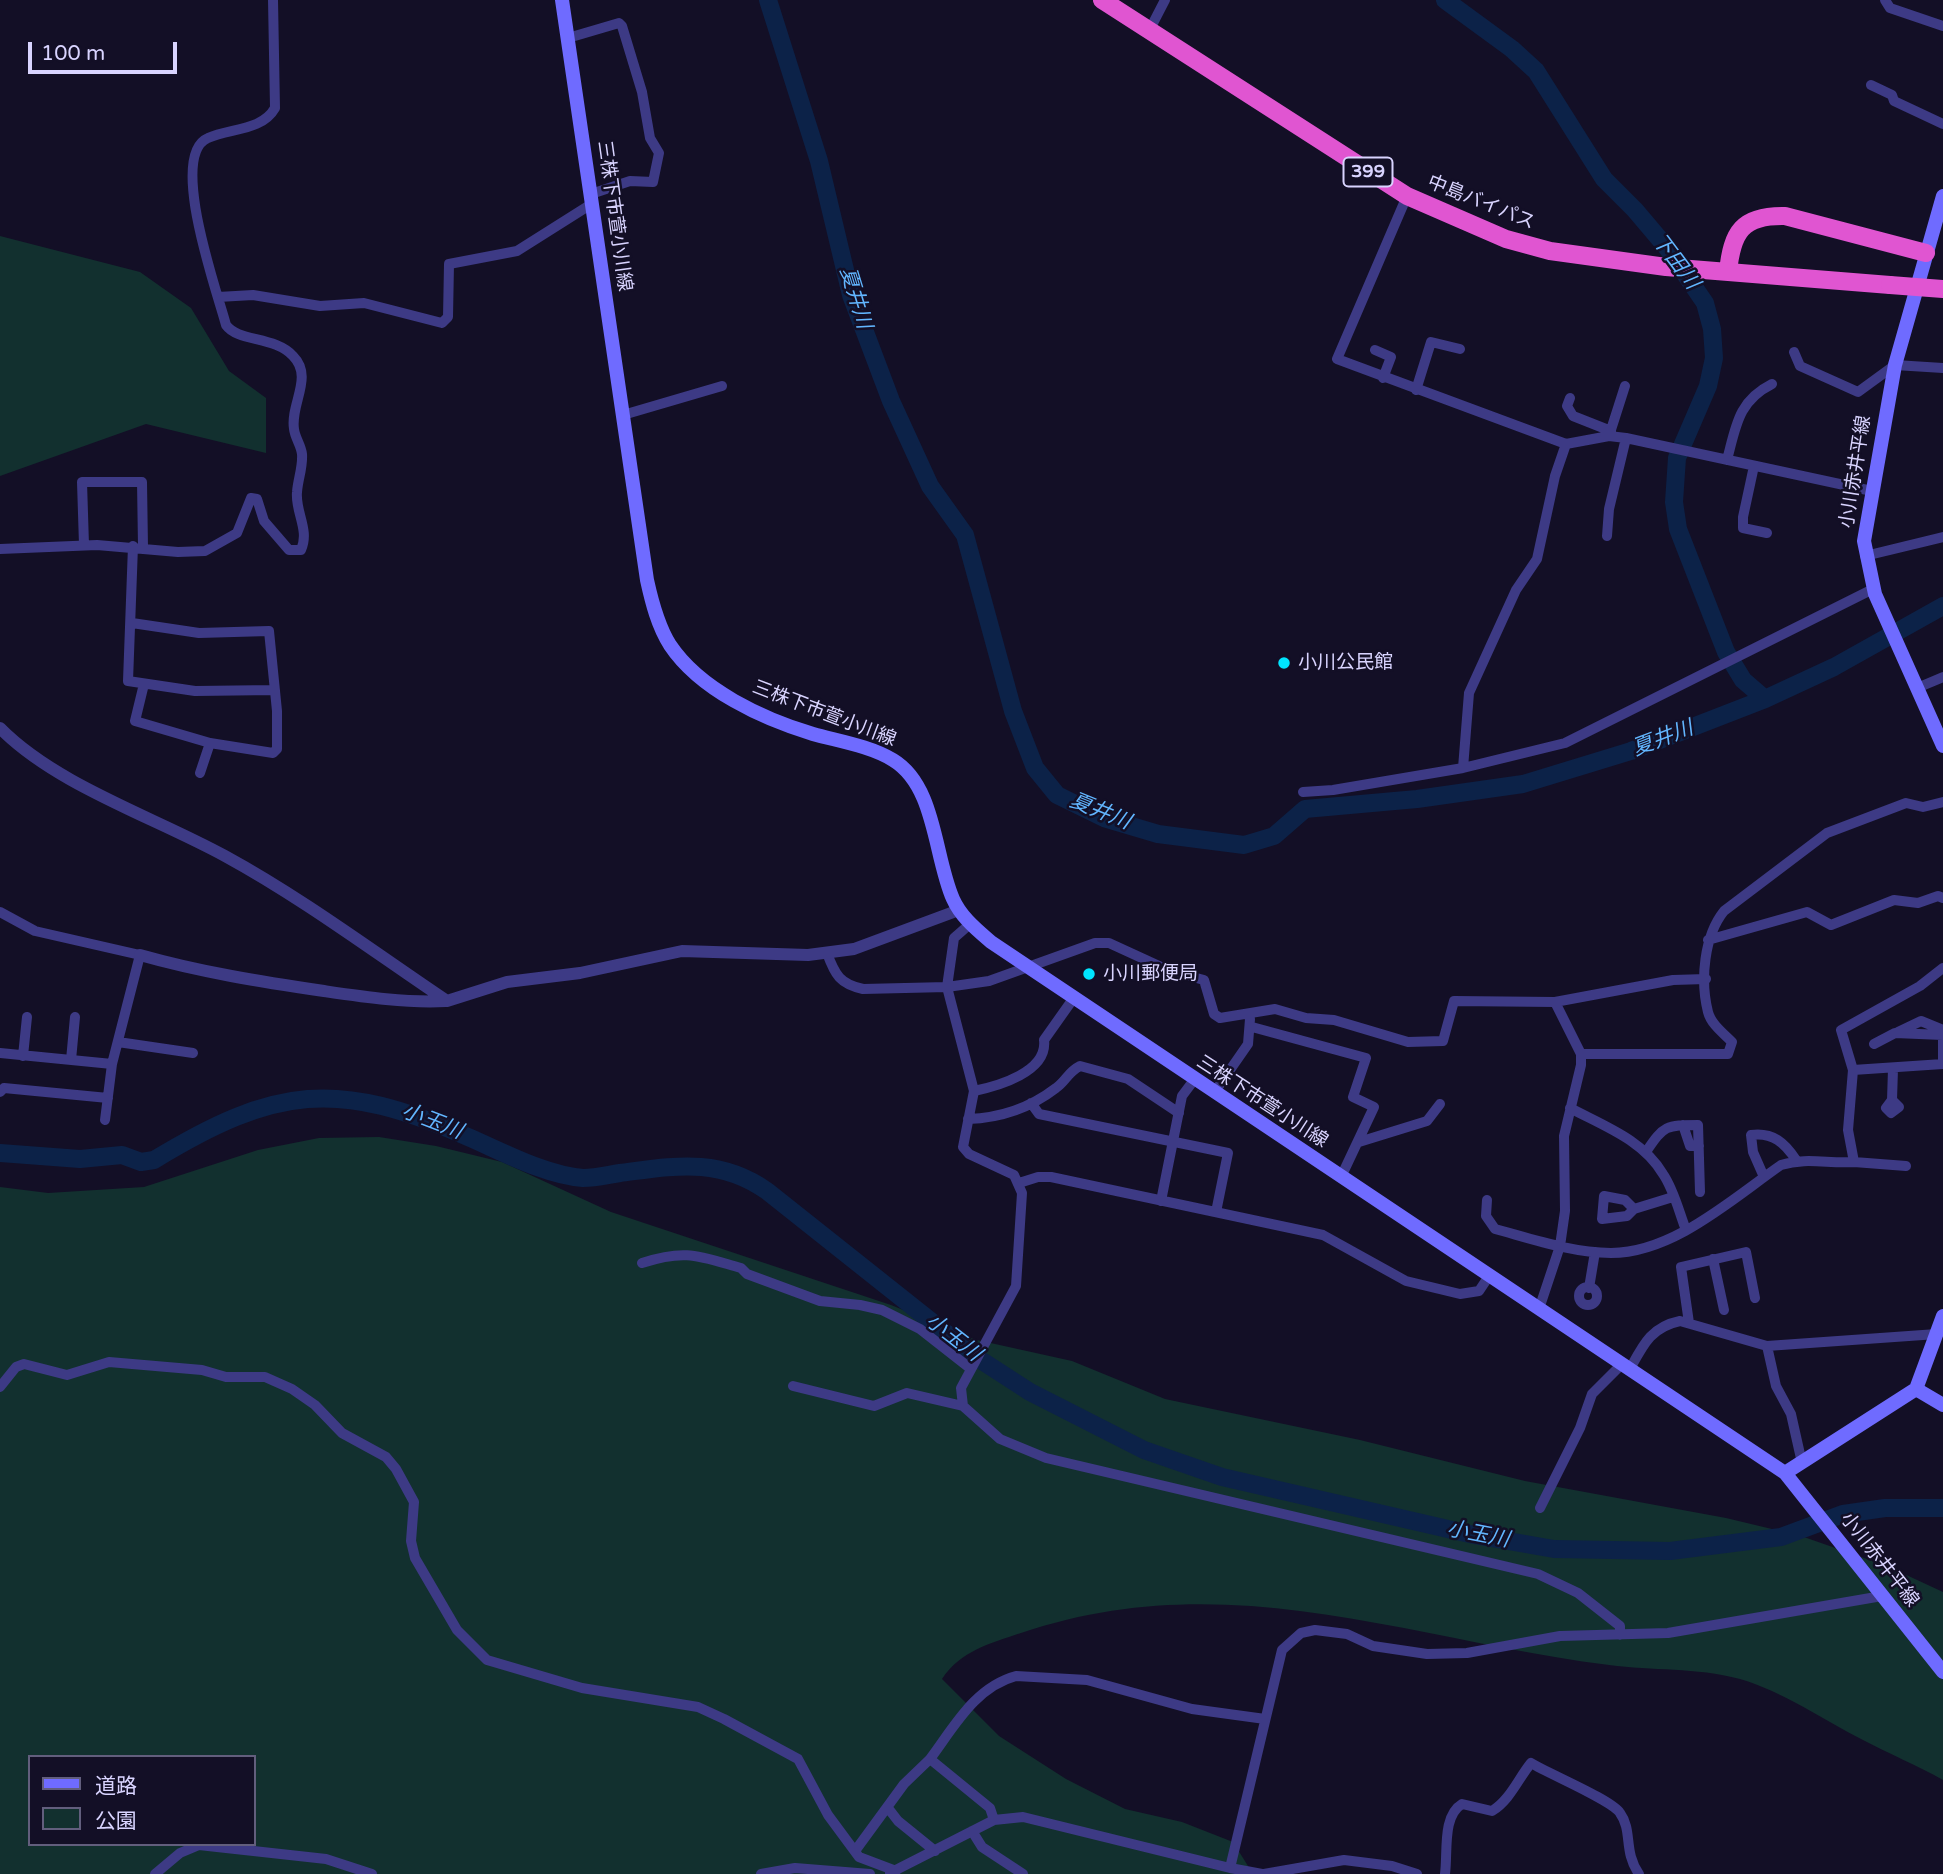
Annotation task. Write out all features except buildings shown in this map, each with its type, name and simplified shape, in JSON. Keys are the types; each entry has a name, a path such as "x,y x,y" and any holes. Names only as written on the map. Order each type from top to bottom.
{"highway":[{"name":"中島バイパス","path":"1101,0 1407,196 1506,239 1550,251 1666,267 1943,289"},
{"path":"1728,272 1735,235 1748,222 1764,215 1784,216 1926,253"}],"main road":[{"name":"三株下市萱小川線","path":"562,0 647,580 654,611 670,645 688,667 713,687 757,712 807,732 893,760 911,774 922,794 939,863 959,910 970,924 1026,968 1785,1473"},
{"name":"小川赤井平線","path":"1943,196 1895,365 1865,527 1865,556 1874,592 1943,746"},
{"path":"1785,1473 1916,1389 1943,1316"},
{"path":"1916,1389 1943,1405"},
{"name":"小川赤井平線","path":"1785,1473 1806,1496 1850,1556 1943,1672"}],"street":[{"path":"0,548 84,545 178,552 205,551 221,545 237,533 244,523 251,498 257,499 264,521 289,550 301,550 304,543 297,493 302,457 294,429 301,388 301,370 295,357 283,346 228,329 192,195 193,153 198,145 208,138 264,122 275,108 273,0"},
{"path":"1149,31 1165,0"},
{"path":"1885,0 1890,8 1943,26"},
{"path":"218,297 253,295 320,306 364,303 442,323 447,317 449,264 517,251 592,199 629,181 653,182 659,153 644,118 642,92 622,26 619,23 568,38"},
{"path":"1871,85 1892,94 1894,101 1943,124"},
{"path":"1407,196 1337,359 1566,444 1610,433"},
{"path":"1416,390 1431,342 1460,349"},
{"path":"1375,350 1391,357 1383,378"},
{"path":"1794,352 1800,366 1858,392 1868,388 1895,365 1943,368"},
{"path":"1727,460 1737,423 1752,394 1772,384"},
{"path":"623,415 722,386"},
{"path":"1610,433 1625,386"},
{"path":"1570,398 1567,406 1573,416 1626,438 1872,491"},
{"path":"1607,536 1609,509 1626,438"},
{"path":"1463,768 1469,693 1516,590 1537,559 1555,476 1566,444"},
{"path":"1755,466 1743,528 1767,533"},
{"path":"84,545 82,482 142,481 128,681 195,691 275,690"},
{"path":"1865,556 1943,537"},
{"path":"1303,792 1333,790 1463,768 1566,743 1874,592"},
{"path":"132,623 199,634 269,631 277,749 272,753 210,743 135,721 144,684"},
{"path":"1917,688 1943,677"},
{"path":"0,728 19,748 41,763 225,856 271,883 447,1001"},
{"path":"200,773 210,743"},
{"path":"1581,1054 1728,1054 1732,1042 1715,1026 1708,1013 1706,979 1708,940 1712,926 1724,911 1827,832 1906,803 1923,807 1943,802"},
{"path":"1708,940 1807,912 1831,925 1894,901 1917,903 1938,896 1943,898"},
{"path":"0,912 35,930 233,976 415,1003 447,1001 507,982 580,973 674,952 701,949 827,953 854,949 959,910"},
{"path":"963,1406 961,1388 1016,1286 1022,1193 1019,1183 1006,1170 969,1154 963,1147 974,1091 947,988 954,938 970,924"},
{"path":"827,953 834,972 850,986 863,989 947,988 989,981 1095,943 1109,943 1170,971 1204,980 1214,1014 1220,1018 1275,1009 1306,1018 1334,1020 1408,1042 1443,1041 1454,1001 1555,1002 1673,980 1706,979"},
{"path":"105,1120 112,1064 140,955"},
{"path":"1854,1161 1848,1130 1853,1070 1841,1030 1920,986 1943,968"},
{"path":"974,1091 1012,1079 1039,1061 1044,1040 1073,999"},
{"path":"1539,1309 1560,1245 1565,1211 1564,1136 1581,1054 1555,1002"},
{"path":"1214,1093 1248,1044 1252,1027 1250,1013"},
{"path":"23,1055 27,1017"},
{"path":"71,1060 75,1017"},
{"path":"1853,1070 1943,1064 1943,1034 1921,1021 1874,1044"},
{"path":"1252,1027 1366,1058 1353,1097 1374,1107 1341,1177"},
{"path":"118,1042 193,1053"},
{"path":"0,1053 112,1064"},
{"path":"968,1119 1016,1111 1057,1088 1069,1071 1080,1066 1128,1079 1179,1113"},
{"path":"1892,1100 1894,1069"},
{"path":"1161,1200 1182,1096 1194,1080"},
{"path":"0,1092 4,1088 108,1098"},
{"path":"1031,1103 1039,1114 1228,1153 1216,1212"},
{"path":"1359,1142 1427,1121 1440,1104"},
{"path":"1570,1108 1627,1138 1646,1153 1665,1177 1686,1230"},
{"path":"1646,1153 1661,1129 1683,1125 1689,1146 1699,1146 1700,1192"},
{"path":"1764,1177 1753,1152 1776,1139 1787,1146 1796,1160"},
{"path":"1487,1200 1486,1216 1495,1229 1595,1252 1642,1250 1686,1230 1782,1165 1796,1160 1830,1164 1854,1161 1906,1166"},
{"path":"1019,1183 1038,1177 1051,1177 1323,1235 1339,1241 1388,1274 1467,1294 1479,1291 1489,1276"},
{"path":"1634,1209 1673,1197"},
{"path":"1589,1287 1595,1252"},
{"path":"1689,1323 1681,1267 1746,1252 1755,1298"},
{"path":"642,1263 667,1255 691,1254 741,1268 747,1273 820,1301 881,1310 920,1329 972,1367"},
{"path":"1713,1259 1724,1310"},
{"path":"1540,1508 1580,1428 1592,1394 1626,1367 1646,1339 1667,1324 1689,1323 1768,1346 1937,1334"},
{"path":"1768,1346 1776,1385 1791,1414 1802,1463"},
{"path":"0,1387 16,1367 24,1364 67,1375 109,1362 202,1370 226,1377 265,1377 292,1389 315,1405 342,1433 386,1457 396,1469 414,1502 411,1541 415,1558 457,1630 487,1660 582,1688 698,1707 724,1719 803,1764 828,1815 855,1851 869,1862 896,1871"},
{"path":"793,1386 874,1406 906,1393 963,1406 1000,1439 1046,1458 1538,1574 1578,1593 1620,1626 1620,1635"},
{"path":"1230,1868 1282,1650 1301,1633 1315,1630 1348,1634 1373,1646 1427,1654 1467,1653 1560,1636 1668,1633 1882,1596"},
{"path":"855,1851 904,1784 930,1759 980,1693 1016,1676 1087,1680 1192,1709 1265,1719"},
{"path":"930,1759 990,1808 994,1820"},
{"path":"1445,1874 1450,1818 1454,1809 1462,1804 1492,1811 1507,1800 1531,1763 1614,1806 1624,1820 1628,1856 1639,1874"},
{"path":"888,1808 898,1821 935,1851"},
{"path":"884,1874 896,1871 994,1820 1023,1817 1263,1874 1344,1860 1392,1866 1417,1874"},
{"path":"972,1831 982,1847 1023,1874"},
{"path":"155,1874 180,1853 197,1846"},
{"path":"208,1846 326,1859 372,1874"},
{"path":"761,1874 795,1868 870,1874"}],"green space":[{"path":"0,236 140,272 191,308 229,371 266,398 266,453 146,424 0,476"},
{"path":"379,1137 436,1146 502,1162 611,1212 891,1305 977,1340 1072,1361 1165,1399 1360,1440 1525,1481 1726,1518 1801,1536 1887,1566 1943,1592 1943,1780 1772,1691 1723,1675 1609,1665 1316,1613 1244,1606 1171,1605 1097,1613 1021,1633 967,1655 949,1669 942,1679 999,1736 1066,1779 1125,1809 1182,1822 1233,1842 1253,1874 0,1874 0,1187 48,1193 144,1187 258,1150 319,1138"}],"waterway":[{"name":"夏井川","path":"768,0 819,161 851,295 891,401 930,486 965,535 1013,711 1035,768 1057,795 1104,818 1158,834 1244,845 1274,836 1305,809 1417,799 1523,784 1631,751 1765,699 1834,667 1943,606"},
{"name":"下田川","path":"1445,0 1512,49 1536,71 1604,179 1668,249 1705,303 1712,329 1714,358 1708,386 1677,458 1674,502 1678,529 1726,652 1743,680 1765,699"},
{"name":"小玉川","path":"0,1153 80,1159 122,1155 141,1162 154,1160 197,1135 236,1117 272,1105 308,1099 343,1099 422,1118 524,1162 569,1176 588,1178 659,1168 696,1167 732,1173 749,1180 767,1191 976,1357 1030,1392 1144,1450 1222,1477 1474,1535 1554,1549 1670,1551 1781,1537 1843,1514 1885,1508 1943,1508"}],"place":[{"name":"小川公民館","path":"1284,663"},
{"name":"小川郵便局","path":"1089,974"}]}
